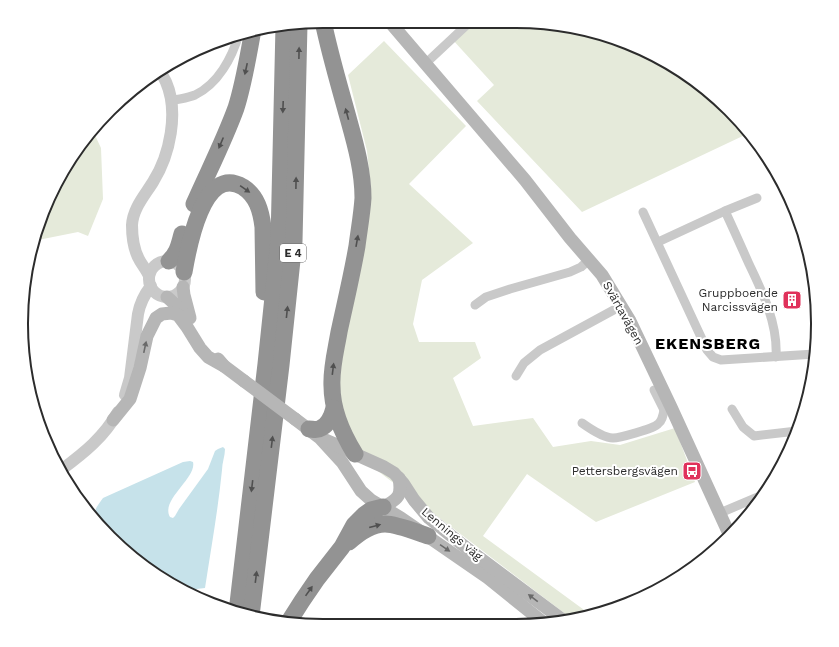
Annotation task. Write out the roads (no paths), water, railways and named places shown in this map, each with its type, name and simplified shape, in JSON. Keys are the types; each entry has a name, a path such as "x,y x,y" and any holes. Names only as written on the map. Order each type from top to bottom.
{"highway":[{"path":"325,28 358,154 362,178 362,217 332,373 334,408 344,438 355,454"},
{"name":"E 4","path":"252,610 282,365 294,241 299,30"},
{"name":"E 4","path":"238,606 279,240 284,31"},
{"path":"165,262 174,257 178,250 191,212 236,107 243,83 252,37"},
{"path":"184,280 187,252 191,238 208,197 222,184 235,184 245,189 257,202 262,217 266,364"},
{"path":"314,434 329,421 334,408"},
{"path":"292,617 317,579 342,547 354,525 371,510 384,508"},
{"path":"342,547 371,526 385,524 428,536"}],"main road":[{"name":"Svärtavägen","path":"395,28 525,180 570,238 602,275 630,321 668,409 727,529"},
{"path":"184,280 185,302 192,326"},
{"path":"164,297 178,307 211,353 224,366"},
{"path":"113,420 130,399 140,368 147,336 156,318 162,314 171,313 178,316 208,357 224,366 314,434"},
{"name":"Lennings väg","path":"314,434 394,473 429,518 557,616"},
{"name":"Lennings väg","path":"314,434 342,462 361,491 371,500 428,536 488,578 537,618"},
{"path":"384,508 392,503 398,496 401,490 399,478"}],"street":[{"path":"426,64 464,28"},
{"path":"171,100 194,96 214,82 230,59 237,41"},
{"path":"162,76 171,100 169,144 161,168 138,206 134,214 132,224 136,253 154,291 164,297"},
{"path":"658,242 725,211 758,198"},
{"path":"725,211 764,296 773,324 777,347 776,357"},
{"path":"643,212 707,350 713,357 721,360 809,354"},
{"path":"134,244 147,256 154,260 178,265 184,280 176,294 172,296 156,297 147,306 136,323"},
{"path":"475,305 486,297 581,268 589,260"},
{"path":"65,467 96,442 113,420 125,395 130,378 136,323 140,305 150,281 153,268 165,262"},
{"path":"516,376 524,363 540,350 621,306"},
{"path":"582,423 601,434 613,438 645,430 657,425 668,409 654,390"},
{"path":"732,409 744,427 754,436 791,432"},
{"path":"720,514 753,500"}],"water":[{"path":"223,447 225,452 205,588 194,589 159,569 144,558 129,546 96,511 103,498 183,462 190,461 193,462 193,468 190,475 170,503 168,510 170,517 173,518 208,469 215,451"}],"place":[{"name":"Gruppboende Narcissvägen","path":"792,300"},
{"name":"Pettersbergsvägen","path":"692,471"}],"district":[{"name":"EKENSBERG","path":"708,343"}]}
